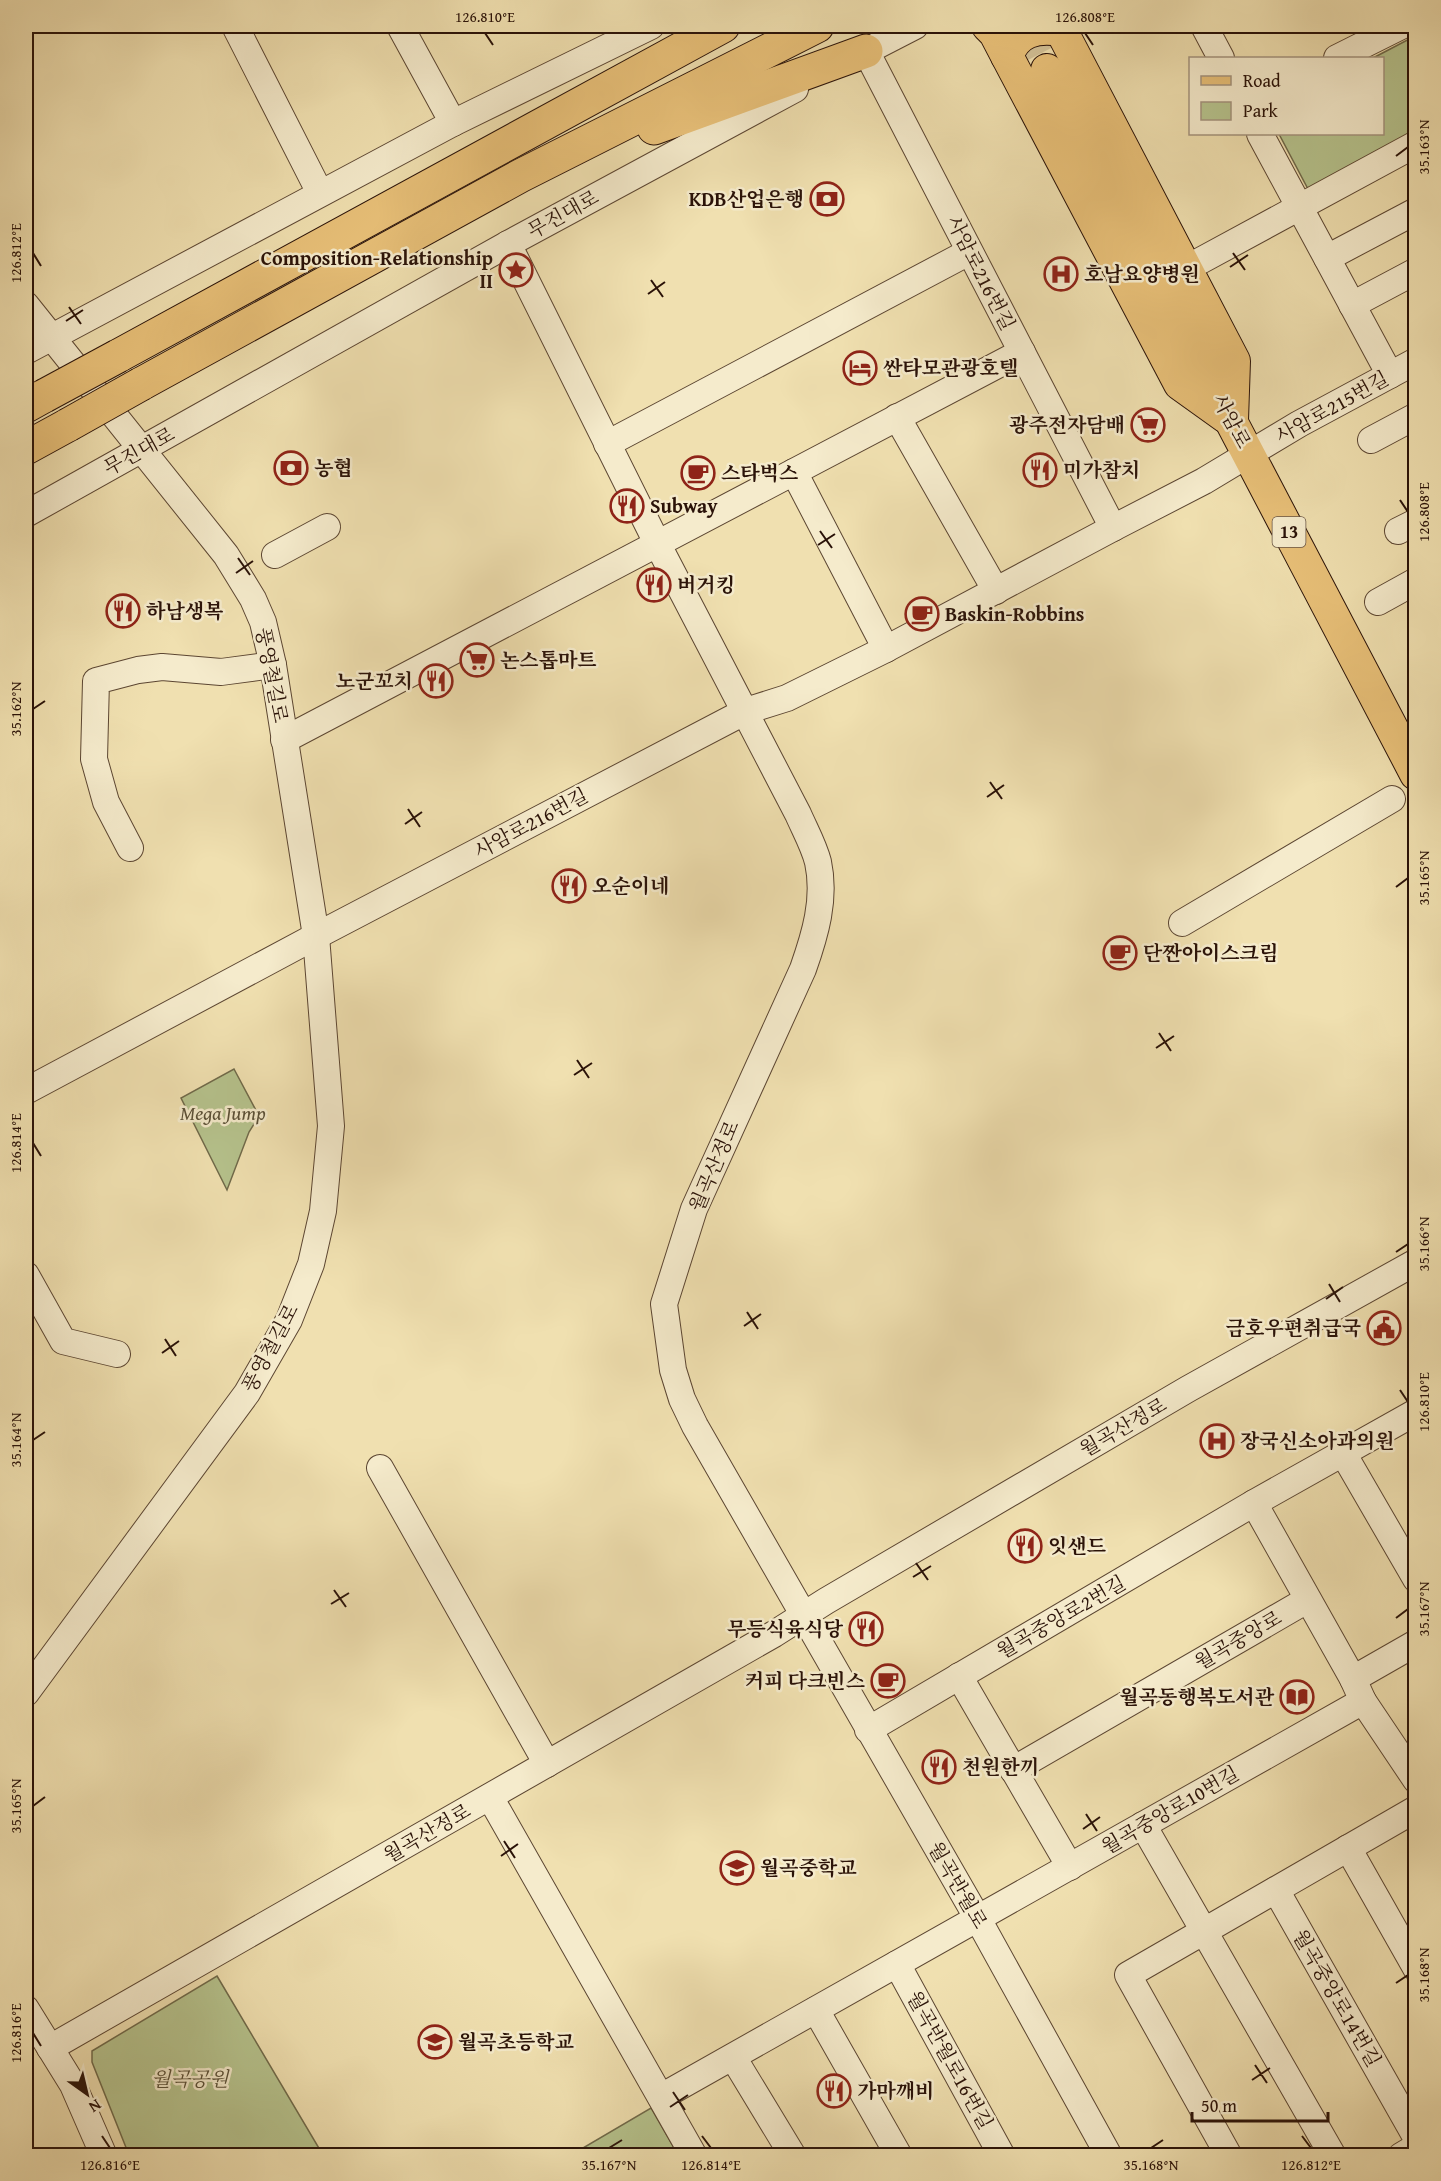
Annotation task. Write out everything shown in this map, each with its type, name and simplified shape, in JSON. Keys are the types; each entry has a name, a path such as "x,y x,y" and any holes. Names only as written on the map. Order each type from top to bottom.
{"highway":[{"path":"35,401 723,26"},
{"path":"26,448 520,176 817,26"},
{"path":"520,176 866,51"}],"main road":[{"path":"988,26 995,33 1180,384 1232,421"},
{"path":"1007,56 1012,43 1028,32 1044,27 1060,28 1234,361 1232,421"},
{"name":"사암로","path":"1047,69 1416,774"}],"street":[{"path":"235,26 320,193"},
{"path":"400,26 453,123"},
{"path":"26,351 50,336 453,123 651,26"},
{"name":"무진대로","path":"26,514 508,244 915,26"},
{"path":"1204,26 1220,57"},
{"path":"1339,57 1401,26"},
{"name":"사암로216번길","path":"866,51 1113,528"},
{"path":"1261,135 1390,375"},
{"path":"1200,261 1416,144"},
{"path":"1327,258 1416,211"},
{"path":"508,244 657,543 746,711"},
{"path":"607,444 969,252"},
{"path":"1352,305 1416,271"},
{"name":"풍영철길로","path":"26,305 226,555 238,573 263,622 273,665 316,936 331,1126 323,1211 310,1264 289,1320 247,1393 26,1693"},
{"path":"284,740 1022,352"},
{"name":"사암로215번길","path":"1249,453 1416,361"},
{"path":"1371,440 1416,416"},
{"path":"897,417 996,591"},
{"name":"사암로216번길","path":"316,936 746,711 788,698 886,649 1204,481 1249,453"},
{"path":"794,472 886,649"},
{"path":"276,555 327,527"},
{"path":"1378,602 1416,581"},
{"path":"130,848 106,802 94,759 96,681 138,670 162,667 220,672 273,665"},
{"name":"월곡산정로","path":"746,711 811,843 821,878 821,903 812,944 802,969 694,1209 664,1304 673,1370 682,1399 803,1617"},
{"path":"1182,923 1392,799"},
{"path":"26,1091 316,936"},
{"name":"월곡산정로","path":"50,2048 803,1617 1188,1389 1416,1262"},
{"path":"26,1275 63,1341 117,1354"},
{"name":"월곡중앙로2번길","path":"868,1730 1254,1503 1416,1412"},
{"path":"1343,1453 1416,1579"},
{"path":"380,1468 547,1764"},
{"path":"1254,1503 1358,1690 1416,1780"},
{"name":"월곡중앙로","path":"1013,1770 1307,1600"},
{"name":"월곡반월로","path":"803,1617 978,1919 1109,2156"},
{"name":"월곡중앙로10번길","path":"978,1919 1143,1825 1358,1690 1416,1644"},
{"path":"959,1676 1070,1867"},
{"path":"490,1797 694,2156"},
{"path":"1229,2156 1128,1975 1416,1809"},
{"path":"1143,1825 1333,2156"},
{"path":"1348,1848 1416,1968"},
{"name":"월곡중앙로14번길","path":"1276,1890 1416,2137"},
{"path":"661,2097 978,1919"},
{"name":"월곡반월로16번길","path":"897,1964 1002,2156"},
{"path":"26,2009 73,2085 104,2156"},
{"path":"816,2010 898,2156"},
{"path":"733,2056 793,2156"},
{"path":"1401,2156 1416,2147"}],"green space":[{"path":"1415,36 1415,133 1308,189 1280,135 1384,135 1384,57 1375,57"},
{"name":"Mega Jump","path":"234,1069 259,1116 249,1132 227,1190 181,1098"},
{"name":"월곡공원","path":"217,1976 323,2155 129,2155 92,2062 92,2051"},
{"path":"651,2108 678,2155 571,2155"}],"tunnel":[{"path":"1024,26 1047,70"}],"railway":[{"path":"26,2146 30,2156"}],"place":[{"name":"KDB산업은행","path":"827,199"},
{"name":"Composition-Relationship II","path":"516,270"},
{"name":"호남요양병원","path":"1061,274"},
{"name":"싼타모관광호텔","path":"860,368"},
{"name":"광주전자담배","path":"1148,425"},
{"name":"농협","path":"291,468"},
{"name":"미가참치","path":"1040,470"},
{"name":"스타벅스","path":"698,473"},
{"name":"Subway","path":"627,506"},
{"name":"버거킹","path":"654,585"},
{"name":"하남생복","path":"123,611"},
{"name":"Baskin-Robbins","path":"922,614"},
{"name":"논스톱마트","path":"477,660"},
{"name":"노군꼬치","path":"436,681"},
{"name":"오순이네","path":"569,886"},
{"name":"단짠아이스크림","path":"1120,953"},
{"name":"금호우편취급국","path":"1384,1328"},
{"name":"장국신소아과의원","path":"1217,1441"},
{"name":"잇샌드","path":"1025,1546"},
{"name":"무등식육식당","path":"866,1629"},
{"name":"커피 다크빈스","path":"888,1681"},
{"name":"월곡동행복도서관","path":"1297,1697"},
{"name":"천원한끼","path":"939,1767"},
{"name":"월곡중학교","path":"737,1868"},
{"name":"월곡초등학교","path":"435,2042"},
{"name":"가마깨비","path":"834,2091"}]}
